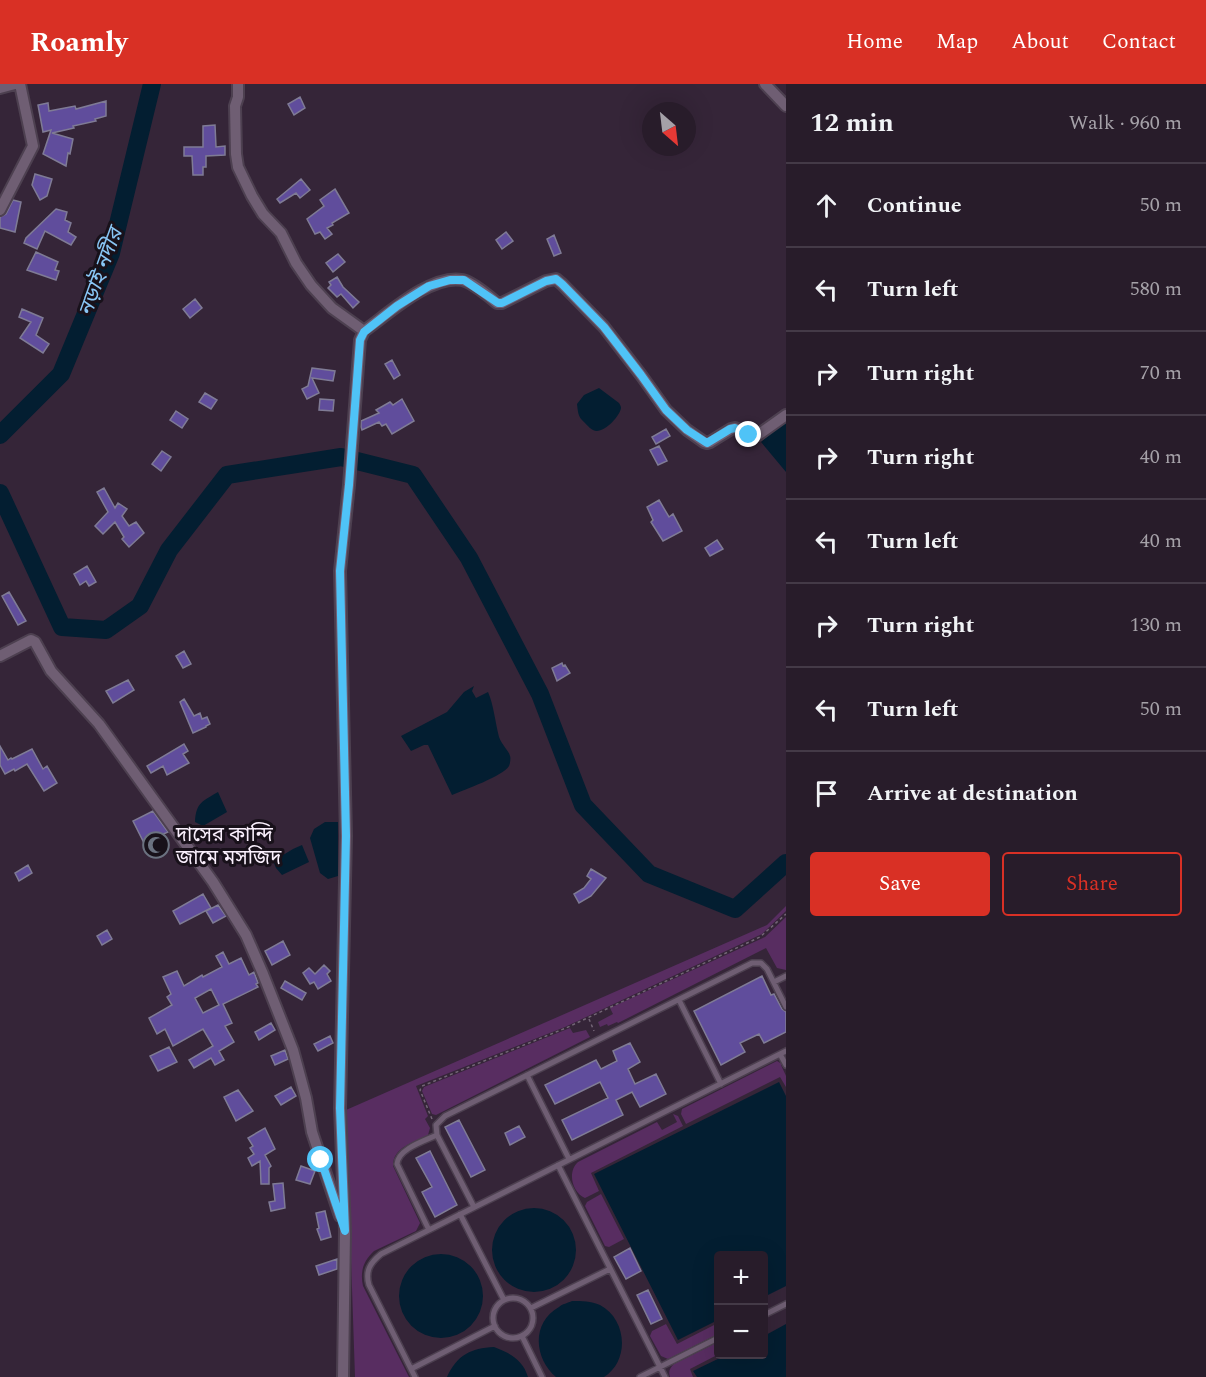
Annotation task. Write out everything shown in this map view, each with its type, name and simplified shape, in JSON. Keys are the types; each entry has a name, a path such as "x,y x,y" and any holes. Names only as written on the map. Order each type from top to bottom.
{"street":[{"path":"0,88 17,84 33,146 0,210"},
{"path":"238,84 235,106 236,154 238,167 252,196 263,214 281,233 296,263 311,285 362,336"},
{"path":"765,84 786,106"},
{"path":"343,1377 345,1231 340,1108 346,836 340,571 362,336 397,306 429,286 450,280 464,280 498,303 502,303 546,281 556,279 604,327 666,410 704,442 710,442 735,428 749,435 758,435 786,415"},
{"path":"0,656 31,640 35,642 51,671 99,724 213,882 246,935 293,1050 306,1098 312,1132 345,1231"}],"lane":[{"path":"474,1207 437,1135 436,1125 445,1116 752,963 761,963 767,969 786,1007"},
{"path":"774,982 786,976"},
{"path":"679,1000 721,1084"},
{"path":"415,1377 366,1276 368,1267 381,1254 783,1052 786,1065"},
{"path":"527,1076 569,1160"},
{"path":"429,1230 397,1164 397,1159 404,1151 437,1135"},
{"path":"558,1165 665,1377"},
{"path":"460,1214 504,1300"},
{"path":"531,1308 610,1269"},
{"path":"515,1298 522,1300 531,1308 533,1321 527,1333 522,1336 515,1338 503,1336 495,1326 493,1321 495,1309 504,1300 515,1298"},
{"path":"768,1313 786,1304"},
{"path":"411,1369 495,1326"},
{"path":"522,1336 542,1377"},
{"path":"640,1377 714,1340"}],"path":[{"path":"436,1125 420,1090 422,1086 566,1028 760,937 786,914"},
{"path":"588,1018 599,1040"}],"shaded area":[{"path":"786,906 786,911 762,934 565,1027 416,1086 428,1116 425,1119 430,1128 428,1135 400,1150 396,1154 393,1166 420,1223 416,1231 374,1251 363,1267 362,1276 363,1286 409,1377 355,1377 346,1110 767,925"},
{"path":"786,917 786,970 777,968 766,948 618,1023 600,1027 598,1022 613,1014 610,1008 765,937"},
{"path":"570,1028 573,1033 586,1030 590,1037 436,1115 432,1114 422,1091 424,1087"},
{"path":"777,1061 782,1064 786,1076 786,1087 780,1077 686,1124 681,1114 682,1109"},
{"path":"673,1114 678,1116 683,1126 591,1173 599,1191 585,1198 577,1191 572,1182 572,1176 578,1162 657,1122 662,1130 677,1122"},
{"path":"601,1194 624,1239 609,1247 605,1246 585,1206 587,1202"},
{"path":"666,1324 677,1344 714,1325 714,1336 668,1359 661,1356 650,1336 652,1331"},
{"path":"714,1344 714,1357 690,1369 693,1377 670,1377 669,1373 674,1364"}],"water":[{"path":"599,388 619,403 621,408 612,423 596,431 581,418 577,404 584,395"},
{"path":"786,420 786,472 761,442"},
{"path":"474,686 472,691 476,698 488,692 499,737 509,754 510,762 509,766 499,774 452,795 428,745 411,751 401,736 447,712 464,692"},
{"path":"218,792 227,812 203,826 195,822 199,806 204,800"},
{"path":"325,822 338,822 338,876 328,879 320,873 310,838 314,829"},
{"path":"302,845 309,862 282,875 273,861"},
{"path":"779,1082 786,1096 786,1286 768,1295 768,1251 714,1251 714,1322 678,1340 594,1174"},
{"path":"534,1208 550,1211 564,1220 573,1234 576,1250 573,1266 564,1280 550,1289 534,1292 518,1289 504,1280 495,1266 492,1250 495,1234 504,1220 518,1211"},
{"path":"441,1254 457,1257 471,1266 480,1280 483,1296 480,1312 471,1326 457,1335 441,1338 425,1335 411,1326 402,1312 399,1296 402,1280 411,1266 425,1257"},
{"path":"572,1301 600,1305 616,1320 622,1340 621,1351 618,1361 604,1377 556,1377 543,1360 539,1341 544,1322 560,1306"},
{"path":"786,1324 786,1377 697,1377 693,1371 718,1359 768,1359 768,1334"},
{"path":"494,1347 515,1358 523,1366 528,1377 447,1377 455,1363 466,1354 478,1349"}],"building":[{"path":"300,97 305,108 294,115 288,104"},
{"path":"106,101 106,116 95,119 96,121 73,126 74,128 52,133 73,139 66,166 43,154 51,130 43,132 38,105 48,103 49,111 75,106 76,109"},
{"path":"215,125 216,147 225,146 225,155 206,156 203,175 193,175 192,156 184,156 184,147 203,147 203,126"},
{"path":"35,174 52,179 47,196 40,200 32,185"},
{"path":"301,179 310,190 300,198 296,193 280,203 277,199"},
{"path":"335,189 349,213 327,228 332,234 325,239 320,232 315,234 307,219 324,206 320,200"},
{"path":"13,200 21,202 15,232 0,228 0,217 6,214"},
{"path":"56,209 67,212 65,220 71,223 68,232 76,237 71,245 45,231 37,249 24,243 26,238"},
{"path":"506,232 513,241 502,249 496,240"},
{"path":"554,235 561,253 554,256 547,239"},
{"path":"36,252 58,262 55,270 59,271 56,280 27,270"},
{"path":"338,254 345,262 333,272 326,263"},
{"path":"337,277 343,287 359,302 353,308 341,294 337,297 328,288 331,285 329,282"},
{"path":"195,299 202,308 190,318 183,309"},
{"path":"22,309 43,318 36,335 49,344 43,353 20,338 31,322 19,317"},
{"path":"392,360 400,375 394,379 385,364"},
{"path":"312,368 335,371 333,381 312,378 319,393 307,399 302,389 308,386"},
{"path":"205,393 217,400 211,409 199,402"},
{"path":"320,399 334,400 333,411 319,410"},
{"path":"402,399 414,421 392,434 386,424 382,426 379,422 362,430 361,421 379,413 376,410 390,402 393,405"},
{"path":"176,411 188,419 182,428 170,420"},
{"path":"666,429 670,436 656,444 652,437"},
{"path":"659,446 667,461 658,465 650,450"},
{"path":"162,451 171,457 161,471 152,464"},
{"path":"104,488 115,508 118,503 127,509 122,516 129,526 136,522 144,533 129,547 122,539 124,537 115,522 103,534 95,526 108,512 97,492"},
{"path":"659,500 669,517 673,514 682,531 663,541 651,522 653,520 647,507"},
{"path":"717,540 723,549 710,556 705,548"},
{"path":"87,566 96,582 89,586 86,581 80,585 74,574"},
{"path":"9,592 26,621 18,625 2,596"},
{"path":"184,651 191,664 183,668 176,656"},
{"path":"562,663 570,673 557,681 552,668"},
{"path":"128,680 134,690 113,703 106,691"},
{"path":"184,699 194,716 200,713 202,719 207,717 210,724 193,733 180,702"},
{"path":"184,744 188,751 183,754 189,763 167,775 163,766 151,773 147,766"},
{"path":"0,746 8,760 32,749 43,769 47,766 57,783 44,791 27,764 5,774 0,765"},
{"path":"153,811 168,832 144,843 133,821"},
{"path":"28,865 32,873 19,881 15,873"},
{"path":"591,869 606,878 591,896 579,903 574,894 584,888 591,879 587,876"},
{"path":"203,894 211,908 180,924 173,911"},
{"path":"218,905 226,916 213,923 206,911"},
{"path":"107,930 112,939 102,945 97,936"},
{"path":"283,941 290,955 272,965 265,951"},
{"path":"223,952 229,964 241,958 249,975 254,972 258,987 223,1004 232,1023 225,1026 234,1042 219,1051 224,1060 215,1065 211,1058 194,1068 189,1060 213,1046 203,1029 173,1046 165,1029 157,1034 149,1018 172,1005 167,997 171,994 163,977 177,971 184,986 222,967 216,956","holes":["211,989 219,1005 203,1013 195,998"]},
{"path":"324,965 330,971 327,974 331,981 318,989 314,982 310,984 303,973 309,968 315,974"},
{"path":"762,976 771,995 774,994 786,1012 786,1032 764,1043 759,1034 740,1043 745,1052 721,1065 694,1011"},
{"path":"285,981 306,993 302,1000 281,988"},
{"path":"271,1023 275,1030 259,1040 255,1032"},
{"path":"330,1036 333,1043 318,1051 314,1044"},
{"path":"630,1043 640,1062 628,1069 635,1084 656,1074 666,1094 640,1107 632,1092 616,1100 623,1115 572,1140 562,1120 608,1098 600,1082 555,1104 545,1085 596,1060 601,1069 617,1061 613,1051"},
{"path":"169,1047 177,1062 158,1071 150,1056"},
{"path":"285,1050 288,1059 275,1065 271,1056"},
{"path":"291,1087 296,1096 281,1105 275,1096"},
{"path":"238,1090 253,1111 236,1121 224,1097"},
{"path":"459,1120 485,1170 471,1177 445,1127"},
{"path":"519,1126 525,1137 510,1145 505,1133"},
{"path":"265,1128 275,1149 265,1155 271,1166 269,1184 261,1184 260,1161 252,1166 248,1158 254,1154 250,1148 253,1146 248,1138"},
{"path":"430,1151 457,1205 435,1217 422,1192 432,1187 416,1158"},
{"path":"301,1166 315,1171 310,1184 296,1180"},
{"path":"283,1183 285,1208 271,1211 269,1202 275,1201 273,1184"},
{"path":"325,1211 331,1237 321,1240 317,1229 319,1228 316,1213"},
{"path":"630,1248 641,1271 626,1279 614,1257"},
{"path":"337,1259 337,1269 319,1275 316,1266"},
{"path":"648,1290 662,1319 651,1324 637,1295"}],"waterway":[{"name":"নড়াই নদীর","path":"0,435 61,374 111,253 152,84"},
{"path":"0,493 62,627 106,630 140,606 169,550 227,475 341,457 413,475 469,558 540,694 583,805 649,874 735,909 786,863"}],"place":[{"name":"দাসের কান্দি জামে মসজিদ","path":"156,845"}],"route":[{"path":"321,1160 345,1231 340,1108 346,836 340,571 360,340 364,332 397,306 429,286 450,280 464,280 498,303 502,303 546,281 556,279 604,327 666,410 687,430 707,443 735,428 749,435"}]}
